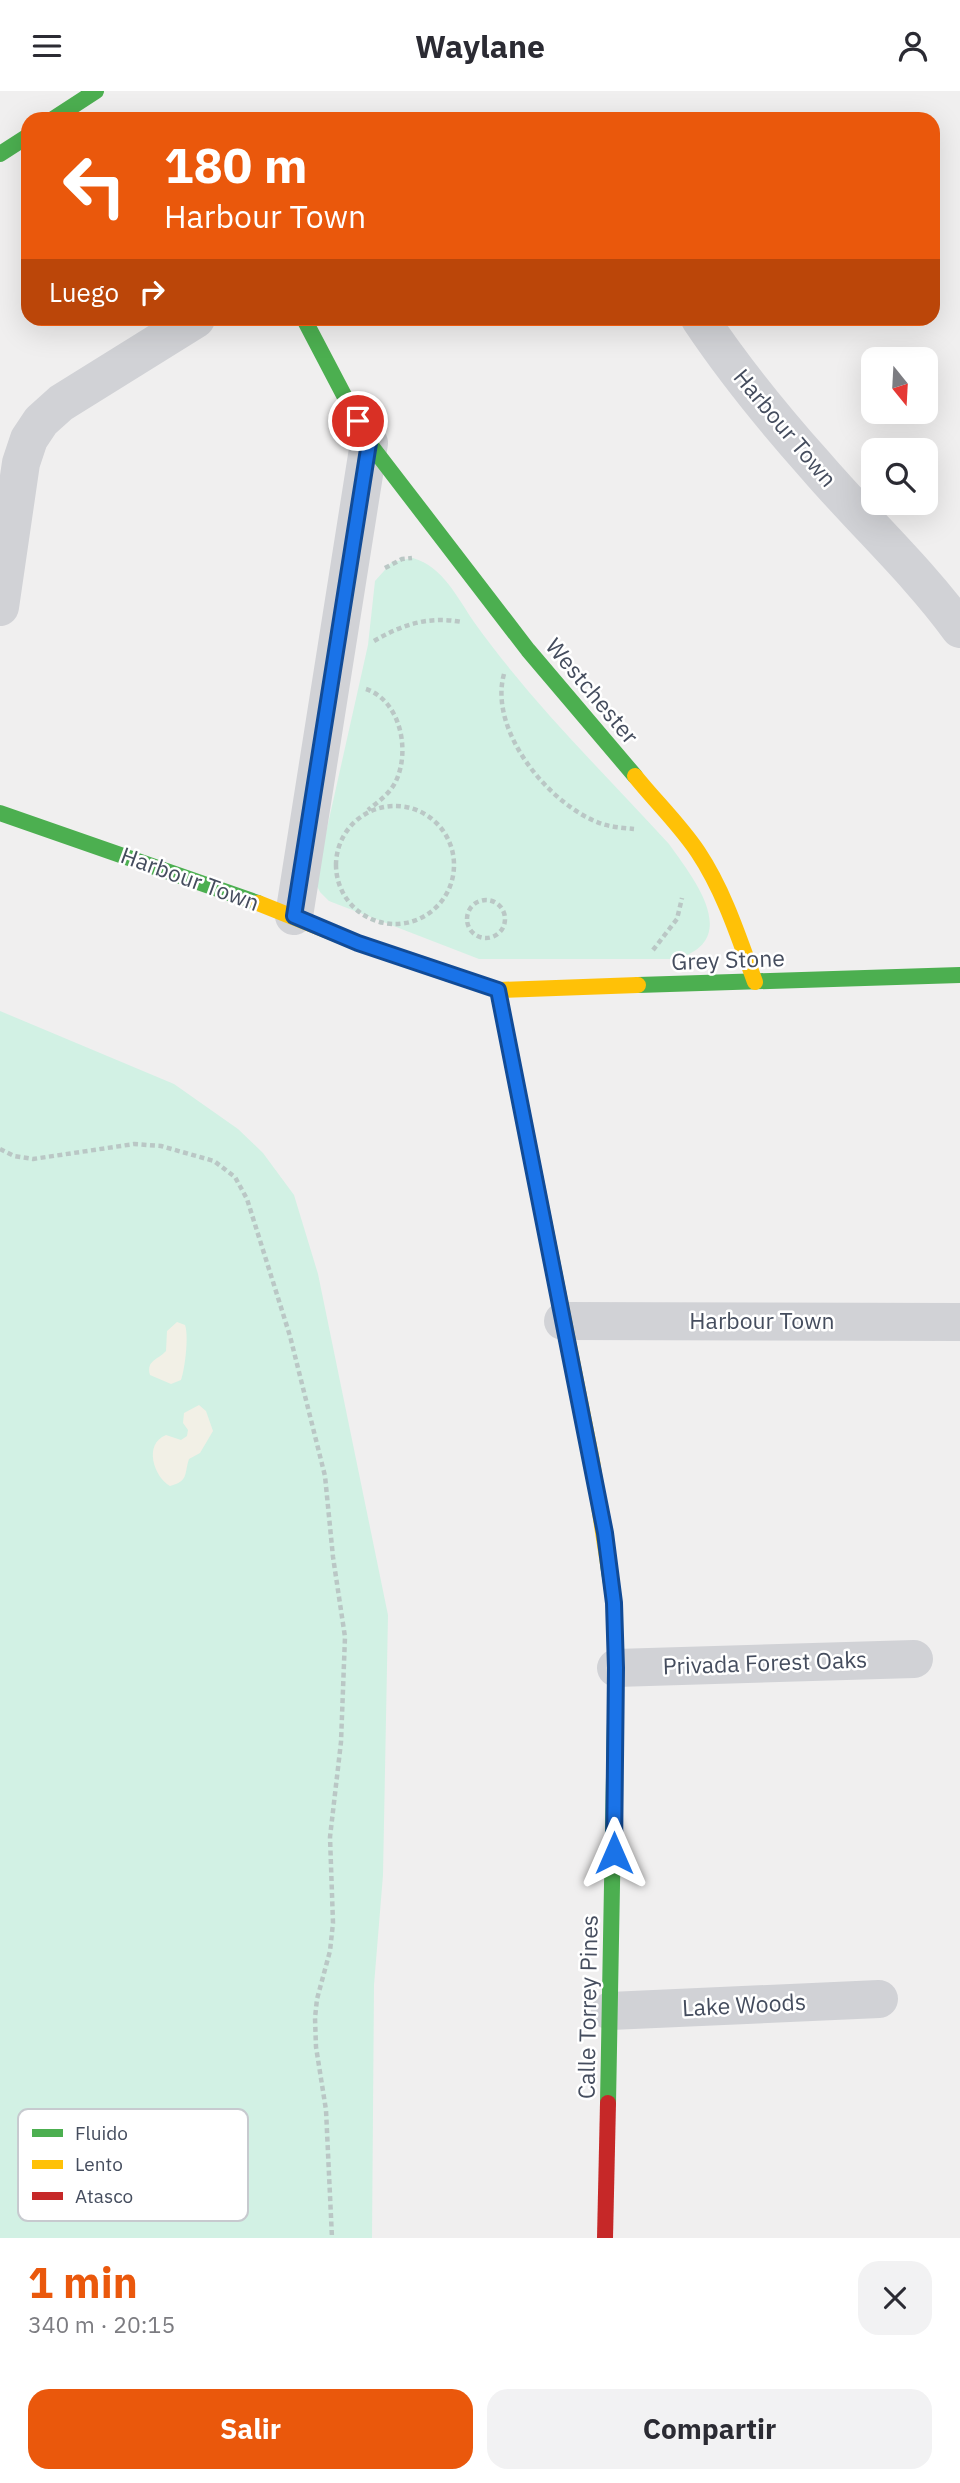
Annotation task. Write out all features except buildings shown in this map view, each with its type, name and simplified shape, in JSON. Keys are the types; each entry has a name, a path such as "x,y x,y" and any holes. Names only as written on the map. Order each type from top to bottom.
{"street":[{"path":"64,112 96,91"},
{"path":"0,154 21,140"},
{"path":"0,607 21,463 29,439 41,421 61,403 185,326"},
{"name":"Westchester","path":"308,326 369,443 528,650 697,850 729,909 755,982"},
{"name":"Harbour Town","path":"705,326 728,360 815,466 886,542 960,629"},
{"path":"294,916 369,443"},
{"name":"Harbour Town","path":"0,813 294,916 358,943 498,990"},
{"name":"Grey Stone","path":"498,990 960,975"},
{"name":"Calle Torrey Pines","path":"498,990 605,1533 614,1603 616,1668 605,2238"},
{"name":"Harbour Town","path":"563,1321 960,1322"},
{"name":"Privada Forest Oaks","path":"616,1668 914,1659"},
{"name":"Lake Woods","path":"610,2011 879,1999"}],"path":[{"path":"379,575 392,562 413,558"},
{"path":"369,633 368,645 402,625 416,622 437,619 469,624"},
{"path":"528,650 507,665 500,689 506,723 526,762 553,793 575,809 600,823 639,829"},
{"path":"332,678 385,698 400,735 401,765 394,784 346,830 338,848 335,867 340,886 349,903 364,915"},
{"path":"361,816 378,808 398,805 417,809 434,819 447,834 454,853 455,873 449,891 437,907 421,919 402,924 382,923"},
{"path":"650,952 659,945 677,919 685,888"},
{"path":"490,900 501,907 506,919 502,931 491,939 473,934 467,923 472,905 490,900"},
{"path":"341,905 406,932"},
{"path":"0,1149 14,1156 33,1159 134,1144 161,1146 214,1161 235,1177 247,1199 290,1336 325,1476 345,1637 341,1742 330,1837 332,1937 315,2018 316,2047 327,2121 332,2238"}],"green space":[{"path":"413,558 424,562 441,576 519,680 669,844 690,874 707,907 710,923 707,938 696,950 676,959 479,959 329,901 320,892 315,882 368,645 375,581 392,562"},
{"path":"0,1011 174,1084 238,1129 263,1153 294,1195 318,1274 388,1615 383,1875 374,1985 372,2238 0,2238"}],"sand":[{"path":"177,1322 185,1325 186,1353 181,1380 171,1384 150,1375 149,1370 151,1363 166,1351 167,1331"},
{"path":"199,1405 206,1411 213,1431 200,1453 189,1459 183,1479 170,1486 159,1475 153,1461 155,1445 166,1435 181,1440 187,1436 188,1430 183,1423 184,1413"}],"traffic: fast":[{"path":"64,112 96,91"},
{"path":"0,154 21,140"},
{"path":"308,326 369,443 528,650 635,776"},
{"path":"0,813 258,903"},
{"path":"638,985 960,975"},
{"path":"608,1564 614,1603 616,1668 608,2103"}],"traffic: slow":[{"path":"635,776 683,832 707,867 730,915 755,982"},
{"path":"258,903 358,943 498,990 638,985"},
{"path":"498,990 592,1461 608,1564"}],"traffic: jam":[{"path":"605,2238 608,2103"}],"route":[{"path":"358,421 369,443 294,916 358,943 498,990 605,1533 614,1603 616,1668 614,1853"}]}
